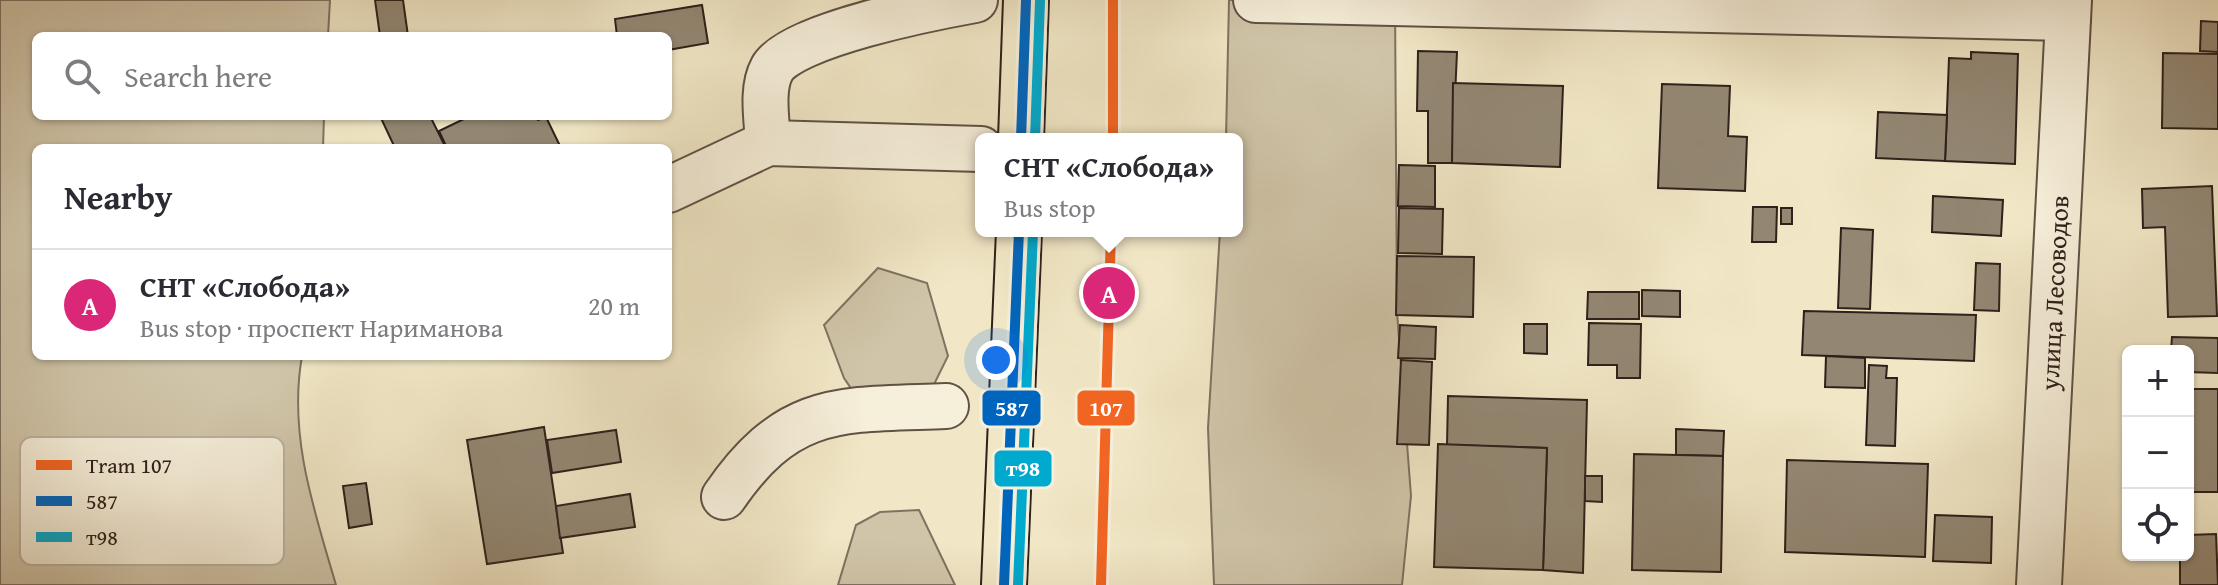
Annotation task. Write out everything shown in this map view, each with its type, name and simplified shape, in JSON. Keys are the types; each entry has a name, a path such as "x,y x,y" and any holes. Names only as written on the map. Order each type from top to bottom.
{"main road":[{"path":"1021,133 1026,0"},
{"path":"1004,585 1019,237"}],"street":[{"path":"768,143 767,91 773,68 785,57 809,43 864,25 975,0"},
{"path":"1256,0 2068,9"},
{"name":"улица Лесоводов","path":"2039,585 2068,9"},
{"path":"672,188 768,143 975,149"},
{"path":"724,497 746,464 778,434 840,410 946,406"}],"shaded area":[{"path":"0,0 330,0 328,32 32,32 32,120 324,120 323,144 32,144 32,360 302,360 298,415 301,443 312,500 336,585 0,585"},
{"path":"1229,0 1395,0 1397,312 1411,496 1402,585 1214,585 1208,428 1220,237 1243,237 1243,133 1226,133"},
{"path":"878,268 927,283 948,356 912,429 877,427 844,378 824,325"},
{"path":"919,510 955,585 838,585 856,525 880,512"}],"building":[{"path":"375,0 403,0 407,32 379,32"},
{"path":"702,5 708,43 672,49 672,32 617,32 615,19"},
{"path":"2201,21 2218,22 2218,52 2200,51"},
{"path":"1418,51 1457,52 1452,163 1428,163 1428,111 1417,111"},
{"path":"1971,52 2018,54 2015,164 1945,161 1949,58 1971,59"},
{"path":"2163,53 2218,54 2218,129 2162,128"},
{"path":"1453,83 1563,86 1560,167 1452,163"},
{"path":"1662,84 1730,86 1728,136 1747,137 1745,191 1658,188"},
{"path":"1878,112 1947,115 1945,161 1876,158"},
{"path":"382,120 432,120 444,144 393,144"},
{"path":"462,120 547,120 559,144 445,144 439,131"},
{"path":"1399,165 1435,166 1435,207 1398,206"},
{"path":"2212,186 2217,316 2168,317 2165,227 2143,228 2142,189"},
{"path":"1933,196 2003,200 2001,236 1932,232"},
{"path":"1753,207 1777,207 1776,242 1752,242"},
{"path":"1399,208 1443,209 1442,254 1398,253"},
{"path":"1781,208 1792,208 1792,224 1781,224"},
{"path":"1841,228 1873,230 1870,309 1838,308"},
{"path":"1397,256 1474,257 1473,317 1396,315"},
{"path":"1976,263 2000,264 1999,311 1974,310"},
{"path":"1642,290 1680,291 1680,317 1642,316"},
{"path":"1588,292 1639,292 1639,319 1587,319"},
{"path":"1804,311 1976,315 1974,361 1802,355"},
{"path":"1589,323 1641,324 1640,378 1617,378 1617,365 1588,365"},
{"path":"1524,324 1547,324 1547,354 1524,353"},
{"path":"1400,325 1436,327 1435,359 1398,358"},
{"path":"2172,337 2218,338 2218,373 2194,372 2194,345 2171,345"},
{"path":"1826,356 1865,358 1865,388 1825,387"},
{"path":"1401,360 1432,362 1429,445 1397,444"},
{"path":"1869,365 1887,366 1886,378 1897,378 1895,446 1866,445"},
{"path":"2194,389 2218,389 2218,492 2194,492"},
{"path":"1448,396 1587,400 1583,573 1543,570 1547,448 1447,445"},
{"path":"544,427 563,553 487,564 467,440"},
{"path":"1676,429 1724,431 1723,456 1676,455"},
{"path":"616,430 621,462 552,473 547,440"},
{"path":"1438,444 1547,448 1543,570 1434,567"},
{"path":"1634,454 1723,456 1721,572 1632,570"},
{"path":"1787,460 1928,464 1925,557 1785,552"},
{"path":"1585,476 1602,476 1602,502 1585,501"},
{"path":"366,483 372,524 349,528 343,486"},
{"path":"630,494 635,527 560,538 556,506"},
{"path":"1935,515 1992,517 1991,563 1933,561"},
{"path":"2216,534 2218,585 2180,585 2180,561 2194,561 2194,535"}],"tram line":[{"name":"107","path":"1113,0 1113,133"},
{"name":"107","path":"1101,585 1111,237"}],"transit line":[{"name":"587","path":"1021,133 1026,0"},
{"name":"т98","path":"1035,133 1040,1"},
{"name":"587","path":"1004,585 1019,237"},
{"name":"т98","path":"1018,585 1033,237"}],"place":[{"name":"СНТ «Слобода»","path":"1109,293"}]}
